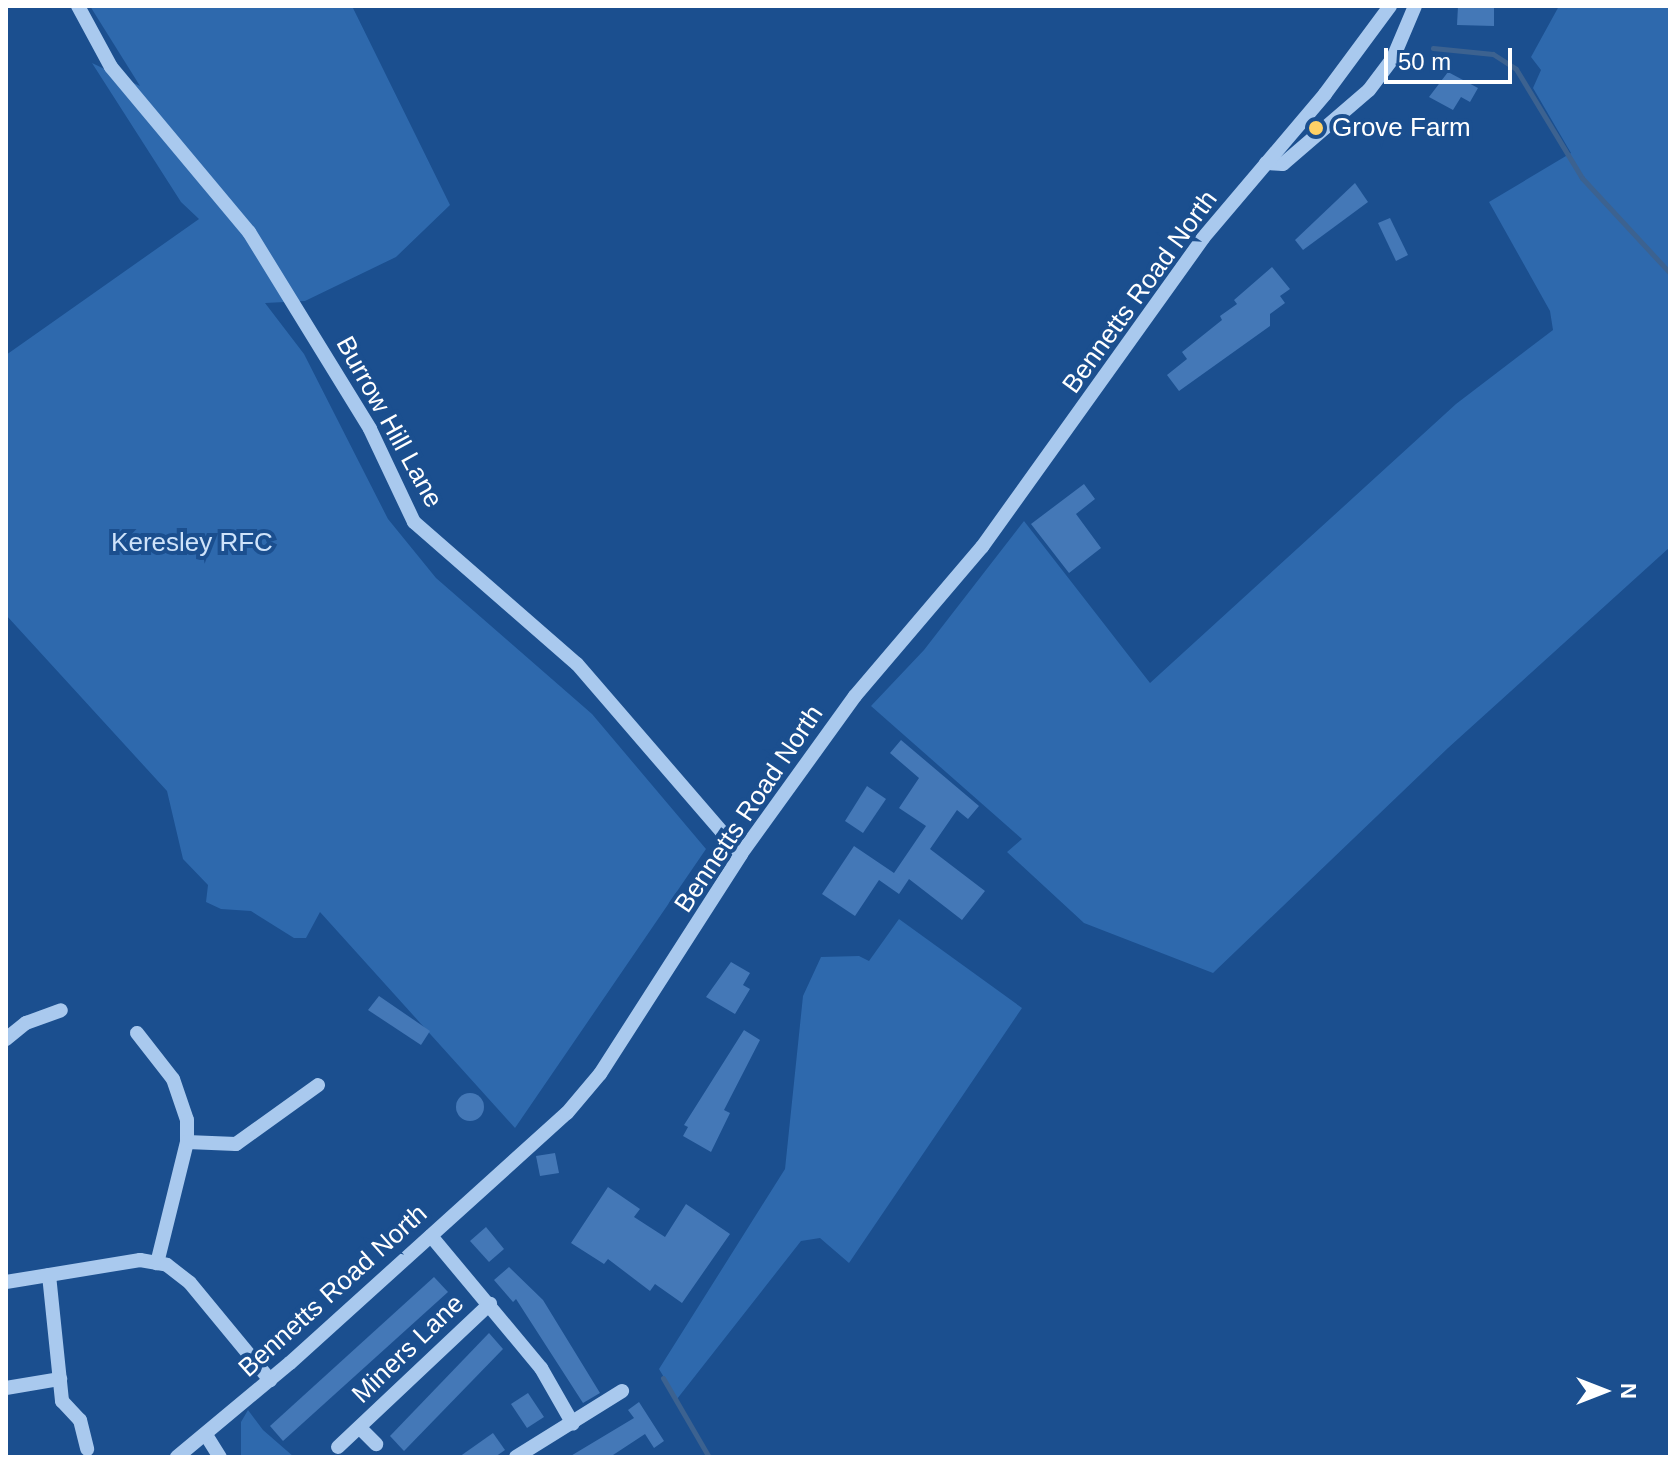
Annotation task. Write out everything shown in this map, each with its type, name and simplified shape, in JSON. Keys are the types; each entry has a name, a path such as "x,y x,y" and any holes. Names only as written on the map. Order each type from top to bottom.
{"street":[{"name":"Burrow Hill Lane","path":"78,6 111,67 249,232 370,429 414,522 577,664 741,854"},
{"name":"Bennetts Road North","path":"177,1457 270,1380 567,1113 600,1074 741,854 855,696 1014,506 1203,238 1390,6"},
{"name":"Bennetts Road North","path":"1266,163 1283,164 1369,90 1393,58 1415,6"},
{"path":"6,1039 26,1023 61,1010"},
{"path":"137,1033 183,1098 187,1142 157,1263"},
{"path":"187,1142 236,1144 318,1085"},
{"name":"Miners Lane","path":"431,1236 541,1368 573,1424"},
{"path":"6,1282 140,1260 157,1263 190,1283 270,1380"},
{"path":"49,1275 62,1401 80,1420 87,1449"},
{"name":"Miners Lane","path":"338,1447 490,1304"},
{"path":"6,1388 60,1379"},
{"path":"516,1457 622,1391"},
{"name":"Miners Lane","path":"360,1428 376,1444"},
{"path":"206,1435 220,1457"}],"green space":[{"name":"Keresley RFC","path":"90,6 352,6 450,205 396,257 305,301 265,303 304,354 388,519 436,578 592,714 706,849 515,1128 320,912 306,938 294,938 251,911 221,909 206,902 208,885 183,859 167,791 6,615 6,355 199,219 181,202 92,63 140,86"},
{"path":"1559,6 1670,6 1670,547 1448,748 1213,973 1084,923 1007,852 1022,839 871,706 924,650 1024,521 1150,683 1456,404 1553,330 1550,311 1489,202 1571,153 1533,88 1541,70 1531,57"},
{"path":"899,919 1022,1008 849,1263 820,1238 801,1241 677,1399 659,1369 785,1169 803,996 821,957 859,956 869,961"},
{"path":"248,1410 263,1430 294,1457 241,1457 241,1422"}],"building":[{"path":"1458,6 1494,7 1494,26 1457,25"},
{"path":"1448,72 1478,88 1470,102 1461,97 1453,110 1429,97"},
{"path":"1355,183 1368,202 1303,250 1295,240"},
{"path":"1390,218 1408,255 1396,261 1378,223"},
{"path":"1272,267 1290,289 1280,296 1285,303 1270,314 1270,326 1179,391 1167,375 1187,359 1182,352 1222,320 1220,316 1237,304 1234,300"},
{"path":"1084,484 1095,499 1076,514 1101,548 1069,573 1031,524"},
{"path":"901,740 979,806 968,819 957,810 930,849 985,891 962,920 909,879 899,894 879,880 855,916 822,894 854,846 894,873 926,826 899,808 919,778 890,753"},
{"path":"867,786 886,799 863,833 845,821"},
{"path":"731,962 750,973 743,985 750,989 735,1014 706,997"},
{"path":"379,996 430,1031 421,1045 368,1010"},
{"path":"744,1030 760,1040 724,1110 730,1113 711,1152 683,1136 688,1127 684,1125"},
{"path":"470,1093 480,1097 484,1107 480,1117 470,1121 460,1117 456,1107 460,1097"},
{"path":"555,1153 559,1173 540,1176 536,1156"},
{"path":"608,1187 640,1209 634,1217 665,1237 686,1204 730,1234 682,1303 655,1284 650,1291 608,1259 604,1264 571,1243"},
{"path":"486,1227 504,1249 489,1262 470,1241"},
{"path":"509,1267 543,1300 600,1393 583,1403 516,1299 513,1302 494,1280"},
{"path":"434,1277 448,1292 283,1441 270,1426"},
{"path":"489,1333 503,1349 404,1451 390,1436"},
{"path":"528,1393 544,1417 527,1428 511,1404"},
{"path":"639,1402 664,1441 654,1448 645,1434 610,1457 569,1457 634,1418 628,1410"},
{"path":"493,1433 505,1450 495,1457 459,1457"}],"waterway":[{"path":"1433,48 1493,54 1516,69 1582,178 1670,273"},
{"path":"663,1378 709,1457"}],"place":[{"name":"Grove Farm","path":"1316,128"}]}
